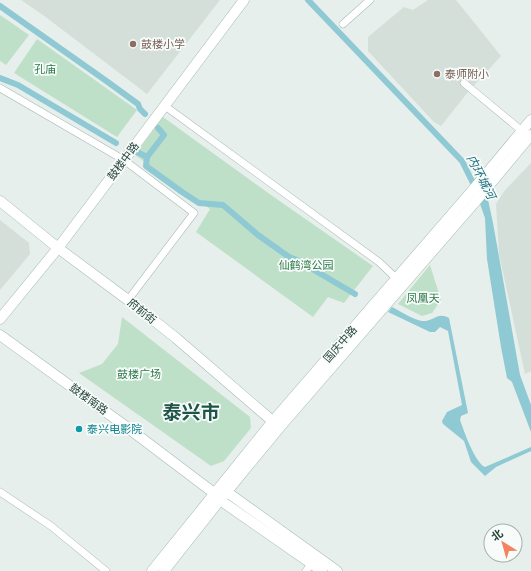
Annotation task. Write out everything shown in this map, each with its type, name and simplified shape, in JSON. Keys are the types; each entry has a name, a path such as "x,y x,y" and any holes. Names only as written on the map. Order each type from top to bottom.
{"street":[{"path":"121,158 238,0"},
{"name":"鼓楼中路","path":"0,319 121,158 165,106 244,0"},
{"path":"343,24 370,0"},
{"path":"464,83 526,133"},
{"path":"0,88 121,158 194,213 128,300"},
{"path":"165,106 379,262 397,279"},
{"name":"国庆中路","path":"276,424 474,196 526,133 531,120"},
{"name":"国庆中路","path":"164,571 220,495 276,424 397,279 474,196"},
{"name":"府前街","path":"0,201 55,246 176,338 276,424"},
{"path":"0,310 55,246"},
{"name":"鼓楼南路","path":"0,335 322,571"},
{"path":"0,492 51,526 106,571"},
{"name":"国庆中路","path":"152,571 220,495"},
{"name":"鼓楼南路","path":"312,564 337,571"}],"shaded area":[{"name":"鼓楼小学","path":"21,0 220,0 147,94"},
{"name":"泰师附小","path":"428,0 456,0 501,56 468,92 441,126 434,122 368,51 368,37 404,7 413,10"},
{"path":"531,163 531,371 525,374 499,254 496,204 505,190"},
{"path":"0,220 29,243 30,254 0,290"}],"green space":[{"path":"0,15 29,35 6,65 0,61"},
{"name":"孔庙","path":"37,39 137,110 117,137 14,73"},
{"name":"仙鹤湾公园","path":"163,117 373,266 344,303 328,297 313,317 196,232 210,209 135,155"},
{"name":"凤凰天","path":"430,265 441,300 432,313 422,316 398,304"},
{"name":"鼓楼广场","path":"122,317 250,417 251,428 224,461 211,466 79,373 102,364 118,344"}],"water":[{"path":"487,195 520,375 531,405 531,432 512,382 507,378 501,347 487,259 485,218 480,204"},
{"path":"392,307 422,321 439,316 449,318 468,413 461,416 460,420 477,460 485,467 531,447 531,451 496,467 485,476 471,462 464,441 443,424 442,421 447,412 462,405 448,331 440,327 435,332 430,332 388,312"}],"waterway":[{"name":"内环城河","path":"308,0 462,161 476,189"},
{"path":"0,6 138,104 140,109 145,114"},
{"path":"0,78 18,85 116,143"},
{"path":"158,128 164,135 147,157 146,166 199,203 223,205 258,235 289,257 297,260 355,294"},
{"path":"135,151 147,157"}],"place":[{"name":"鼓楼小学","path":"133,44"},
{"name":"泰师附小","path":"437,74"},
{"name":"泰兴电影院","path":"79,429"}],"district":[{"name":"泰兴市","path":"191,412"}]}
